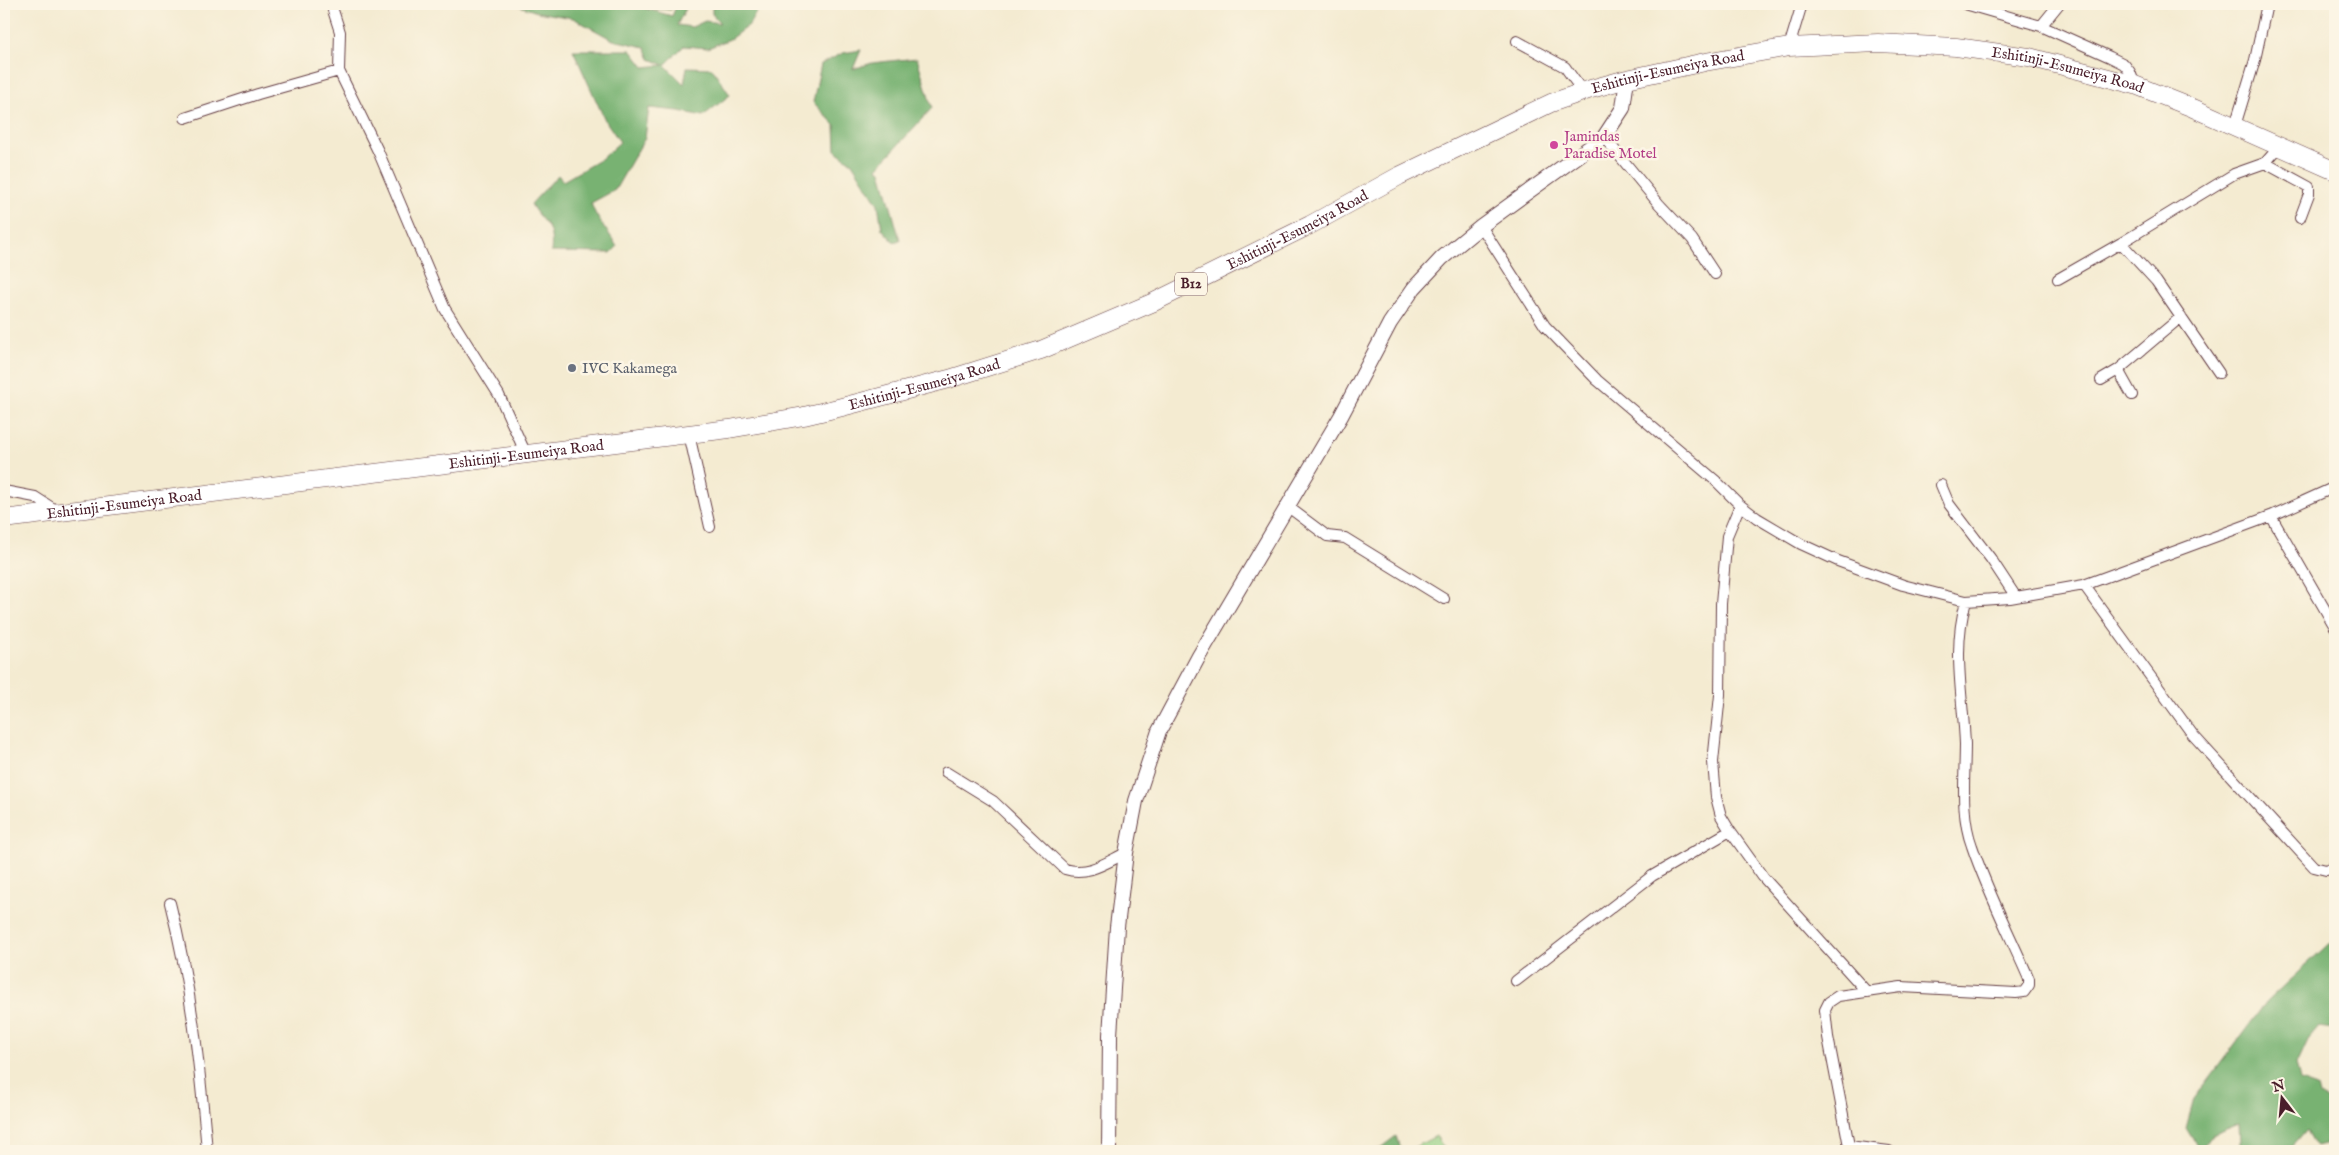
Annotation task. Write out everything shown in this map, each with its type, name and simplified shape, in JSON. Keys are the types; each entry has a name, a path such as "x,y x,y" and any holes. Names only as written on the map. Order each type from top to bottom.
{"highway":[{"name":"Eshitinji-Esumeiya Road","path":"4,519 689,434 812,414 949,379 1041,350 1154,302 1310,225 1399,176 1551,103 1627,79 1704,62 1789,47 1878,43 1956,47 2030,57 2135,86 2235,126 2335,172"}],"street":[{"path":"331,4 340,32 339,71 378,151 444,309 499,395 526,454"},
{"path":"1789,47 1802,4"},
{"path":"1965,4 2040,26 2124,64 2130,72 2135,86"},
{"path":"2040,26 2059,4"},
{"path":"2235,126 2254,60 2267,4"},
{"path":"1517,41 1565,68 1583,92"},
{"path":"185,118 258,94 339,71"},
{"path":"1109,1151 1110,1035 1117,927 1126,853 1136,801 1159,731 1199,656 1341,416 1390,323 1414,288 1442,258 1481,226 1604,137 1622,108 1627,79"},
{"path":"1604,137 1659,204 1692,239 1715,274"},
{"path":"2058,280 2234,174 2265,164 2280,146"},
{"path":"2265,164 2309,187 2309,194 2300,218"},
{"path":"1481,226 1545,326 1597,380 1716,481 1740,505 1757,518 1801,544 1838,561 1903,585 1966,601 2016,597 2084,585 2271,516 2335,487"},
{"path":"2121,243 2156,281 2218,373"},
{"path":"2101,380 2118,370 2181,317"},
{"path":"2118,370 2132,395"},
{"path":"689,434 710,527"},
{"path":"1941,485 1949,504 2016,597"},
{"path":"4,491 35,497 58,512"},
{"path":"1740,505 1728,536 1721,604 1720,695 1713,762 1716,797 1721,816 1763,877 1867,992"},
{"path":"1287,506 1327,536 1345,538 1444,599"},
{"path":"2271,516 2335,627"},
{"path":"2084,585 2194,735 2314,866 2326,870 2335,867"},
{"path":"1889,1151 1850,1149 1824,1010 1829,1002 1838,996 1901,987 2016,993 2024,992 2029,986 2029,979 1971,845 1965,811 1963,697 1957,652 1960,624 1966,601"},
{"path":"946,772 993,801 1065,869 1077,873 1091,870 1126,853"},
{"path":"1516,981 1652,876 1730,831"},
{"path":"170,903 182,950 193,1009 193,1026 198,1050 207,1151"}],"green space":[{"path":"514,4 629,4 672,16 677,4 688,4 677,25 692,27 705,21 720,23 712,14 712,4 756,4 759,7 749,25 730,39 708,48 684,46 665,65 684,84 687,67 712,68 730,95 703,116 649,108 645,138 615,190 591,203 596,215 617,247 611,253 551,252 549,229 531,204 558,175 563,181 601,159 620,142 605,120 573,50 631,50 644,67 664,65 650,59 645,47 613,40 573,18 537,12"},
{"path":"635,4 674,4 671,10 646,8"},
{"path":"861,50 853,69 872,63 917,58 932,108 877,168 881,171 900,240 894,242 882,229 878,204 852,163 836,151 835,125 813,102 821,64 843,53"},
{"path":"2335,938 2335,1027 2333,1029 2318,1027 2307,1040 2296,1064 2300,1081 2317,1087 2319,1095 2335,1105 2335,1150 2332,1143 2316,1147 2307,1130 2289,1151 2245,1151 2240,1144 2239,1124 2211,1135 2200,1151 2186,1128 2194,1099 2267,1001"},
{"path":"1396,1136 1401,1151 1376,1151"},
{"path":"1436,1136 1446,1151 1407,1151"}],"place":[{"name":"Jamindas Paradise Motel","path":"1554,145"},
{"name":"IVC Kakamega","path":"572,368"}]}
